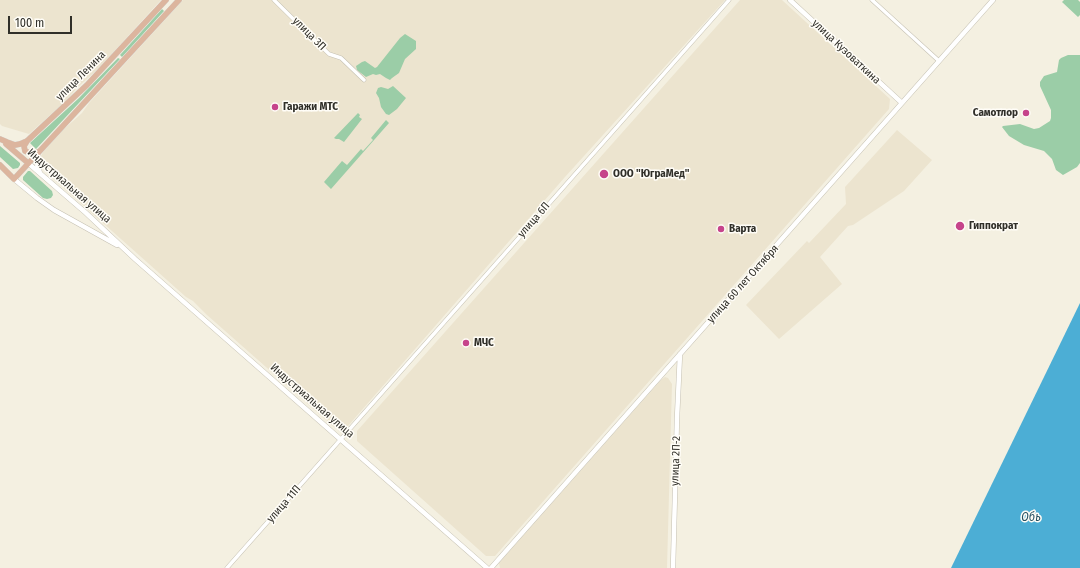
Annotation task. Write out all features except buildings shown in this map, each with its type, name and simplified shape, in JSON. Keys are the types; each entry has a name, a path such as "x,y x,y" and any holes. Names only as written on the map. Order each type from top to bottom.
{"main road":[{"name":"улица Ленина","path":"14,179 178,0"},
{"name":"улица Кузоваткина","path":"790,0 902,103"},
{"name":"улица 60 лет Октября","path":"491,568 680,354 760,266 993,0"},
{"name":"улица Ленина","path":"27,141 87,85 164,2"},
{"path":"164,2 170,10"},
{"path":"0,139 15,145 27,141"},
{"name":"Индустриальная улица","path":"0,139 43,178 86,213 123,249 487,568"},
{"path":"27,141 24,149 27,153 32,154 38,152"},
{"path":"38,152 36,164 43,178"},
{"name":"Индустриальная улица","path":"0,165 14,179 54,210 123,249"},
{"name":"улица 2П-2","path":"673,568 680,354"}],"street":[{"name":"улица 3П","path":"274,0 329,54 334,57 341,58 364,80"},
{"name":"улица 6П","path":"340,440 729,0"},
{"path":"872,0 939,61"},
{"name":"улица 11П","path":"227,568 340,440"}],"shaded area":[{"path":"0,0 161,0 99,68 76,89 68,99 29,134 2,126 0,124"},
{"path":"183,0 725,0 565,177 348,426 343,428 334,427 48,174 42,165 40,158 43,152 63,130 82,113 89,103"},
{"path":"740,0 782,0 890,99 889,109 495,556 486,556 357,441 357,431"},
{"path":"897,130 932,160 904,191 853,225 848,226 820,257 842,284 779,339 746,305 807,241 809,243 846,204 845,187"},
{"path":"665,377 668,378 672,384 667,568 500,568 499,563"}],"green space":[{"path":"1064,0 1078,0 1080,2 1080,15 1078,17 1062,2"},
{"path":"162,9 164,11 122,57 120,55"},
{"path":"405,34 416,41 416,49 405,59 399,73 390,80 380,74 373,74 366,77 357,70 356,66 365,61 375,68 377,67 400,38"},
{"path":"1068,55 1080,55 1080,163 1077,167 1063,175 1056,170 1052,159 1044,151 1024,145 1009,136 1002,127 1020,124 1034,129 1039,128 1050,121 1051,110 1040,86 1040,82 1044,76 1057,72 1059,60"},
{"path":"118,58 120,59 36,149 30,143 79,98"},
{"path":"393,86 406,98 397,109 389,115 386,114 381,107 376,93 378,88 381,87 388,89"},
{"path":"358,113 360,115 359,117 362,119 344,142 334,138"},
{"path":"386,120 389,123 331,189 324,182 342,161 347,165 361,149 363,151 373,140 371,138"},
{"path":"0,146 20,163 18,168 13,169 0,157"},
{"path":"28,171 30,171 52,191 53,195 51,198 43,198 23,180 23,177"}],"water":[{"name":"Обь","path":"1080,303 1080,568 951,568"}],"place":[{"name":"Гаражи МТС","path":"275,107"},
{"name":"Самотлор","path":"1026,113"},
{"name":"ООО \"ЮграМед\"","path":"604,174"},
{"name":"Гиппократ","path":"960,226"},
{"name":"Варта","path":"721,229"},
{"name":"МЧС","path":"466,343"}]}
